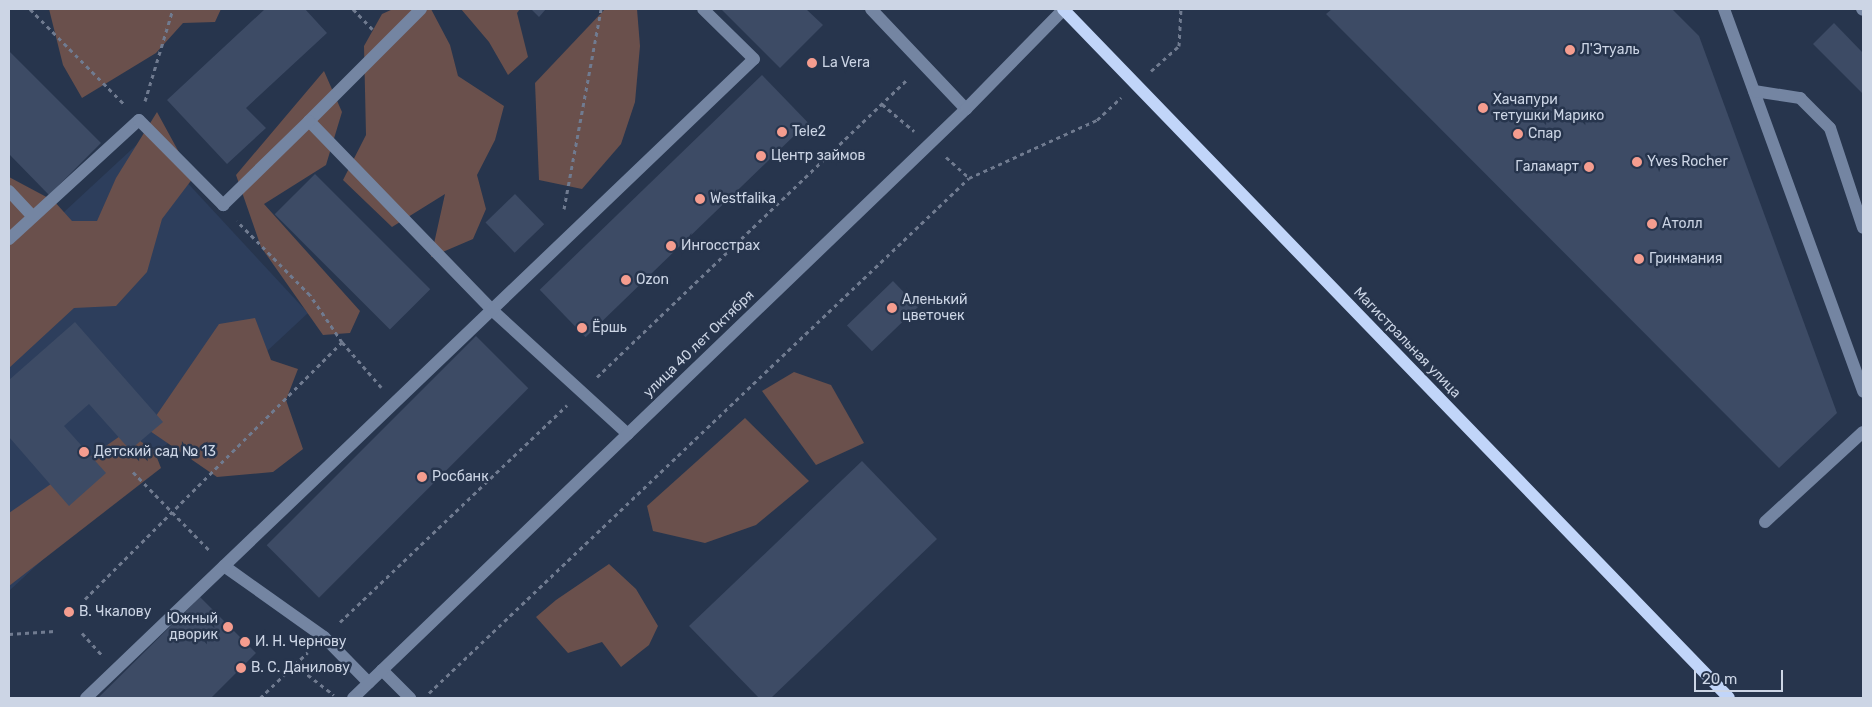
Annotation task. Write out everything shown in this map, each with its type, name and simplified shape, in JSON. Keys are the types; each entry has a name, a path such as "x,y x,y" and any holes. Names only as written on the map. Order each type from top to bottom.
{"main road":[{"name":"Магистральная улица","path":"1064,9 1729,698"}],"street":[{"path":"9,239 139,120 223,206 421,9"},
{"path":"86,698 754,59 703,9"},
{"path":"870,9 966,108"},
{"name":"улица 40 лет Октября","path":"353,698 966,108 1064,9"},
{"path":"1724,9 1863,391"},
{"path":"1754,91 1800,98 1830,128 1863,228"},
{"path":"309,121 492,310 583,390 628,434"},
{"path":"9,191 33,217"},
{"path":"1765,522 1863,432"},
{"path":"224,566 324,637 370,683"},
{"path":"382,670 410,698"}],"path":[{"path":"30,9 139,120 174,9"},
{"path":"353,9 387,43"},
{"path":"558,246 601,9"},
{"path":"424,698 969,178 1097,120 1179,46 1181,9"},
{"path":"260,698 924,64"},
{"path":"223,206 310,296 342,342 395,403"},
{"path":"85,599 342,342"},
{"path":"134,472 224,566"},
{"path":"9,634 55,631"},
{"path":"82,633 115,670"},
{"path":"295,665 338,698"}],"shaded area":[{"path":"49,9 221,9 215,22 183,23 156,53 82,98 63,65"},
{"path":"393,9 431,9 450,45 458,76 504,106 495,140 477,175 486,209 473,239 431,257 445,194 392,227 343,180 366,135 364,46 382,14"},
{"path":"461,9 520,9 517,13 528,57 508,75 489,42"},
{"path":"605,9 637,9 640,46 635,102 621,144 582,189 539,180 535,83"},
{"path":"324,71 342,112 326,165 264,204 360,311 350,333 323,335 261,247 236,175"},
{"path":"157,112 193,178 162,219 147,272 116,306 74,308 9,368 9,177 54,201 72,221 97,221 116,178"},
{"name":"Детский сад № 13","path":"145,137 308,313 9,591 9,263"},
{"path":"255,318 271,360 298,369 286,400 303,449 273,472 217,477 147,429 219,324"},
{"path":"794,372 831,385 864,443 816,465 762,391"},
{"path":"745,418 809,481 756,525 705,543 653,531 647,506"},
{"path":"126,432 154,450 161,468 9,586 9,513"},
{"path":"609,564 636,589 658,626 649,645 621,667 602,642 568,653 536,617 556,600"}],"building":[{"path":"265,9 305,9 327,33 246,108 266,128 227,164 167,100"},
{"path":"531,9 546,9 539,17"},
{"path":"721,9 806,9 823,25 780,68"},
{"name":"Атолл","path":"1332,9 1672,9 1699,36 1837,413 1779,468 1326,14"},
{"path":"1834,23 1863,53 1863,94 1813,44"},
{"path":"9,51 101,143 49,195 9,154"},
{"path":"762,75 808,122 586,337 540,290"},
{"path":"315,174 430,289 390,330 275,214"},
{"path":"515,194 544,224 515,253 486,222"},
{"path":"893,281 918,307 872,351 847,325"},
{"path":"75,322 163,422 130,450 89,404 64,426 106,473 69,506 9,437 9,380"},
{"path":"476,336 528,388 319,598 267,545"},
{"path":"862,461 937,539 771,698 759,698 689,626"},
{"path":"200,597 256,653 211,698 98,698"}],"place":[{"name":"Л'Этуаль","path":"1570,50"},
{"name":"La Vera","path":"812,63"},
{"name":"Хачапури тетушки Марико","path":"1483,108"},
{"name":"Tele2","path":"782,132"},
{"name":"Спар","path":"1518,134"},
{"name":"Центр займов","path":"761,156"},
{"name":"Yves Rocher","path":"1637,162"},
{"name":"Галамарт","path":"1589,167"},
{"name":"Westfalika","path":"700,199"},
{"name":"Атолл","path":"1652,224"},
{"name":"Ингосстрах","path":"671,246"},
{"name":"Гринмания","path":"1639,259"},
{"name":"Ozon","path":"626,280"},
{"name":"Аленький цветочек","path":"892,308"},
{"name":"Ёршь","path":"582,328"},
{"name":"Детский сад № 13","path":"84,452"},
{"name":"Росбанк","path":"422,477"},
{"name":"В. Чкалову","path":"69,612"},
{"name":"Южный дворик","path":"228,627"},
{"name":"И. Н. Чернову","path":"245,642"},
{"name":"В. С. Данилову","path":"241,668"}]}
